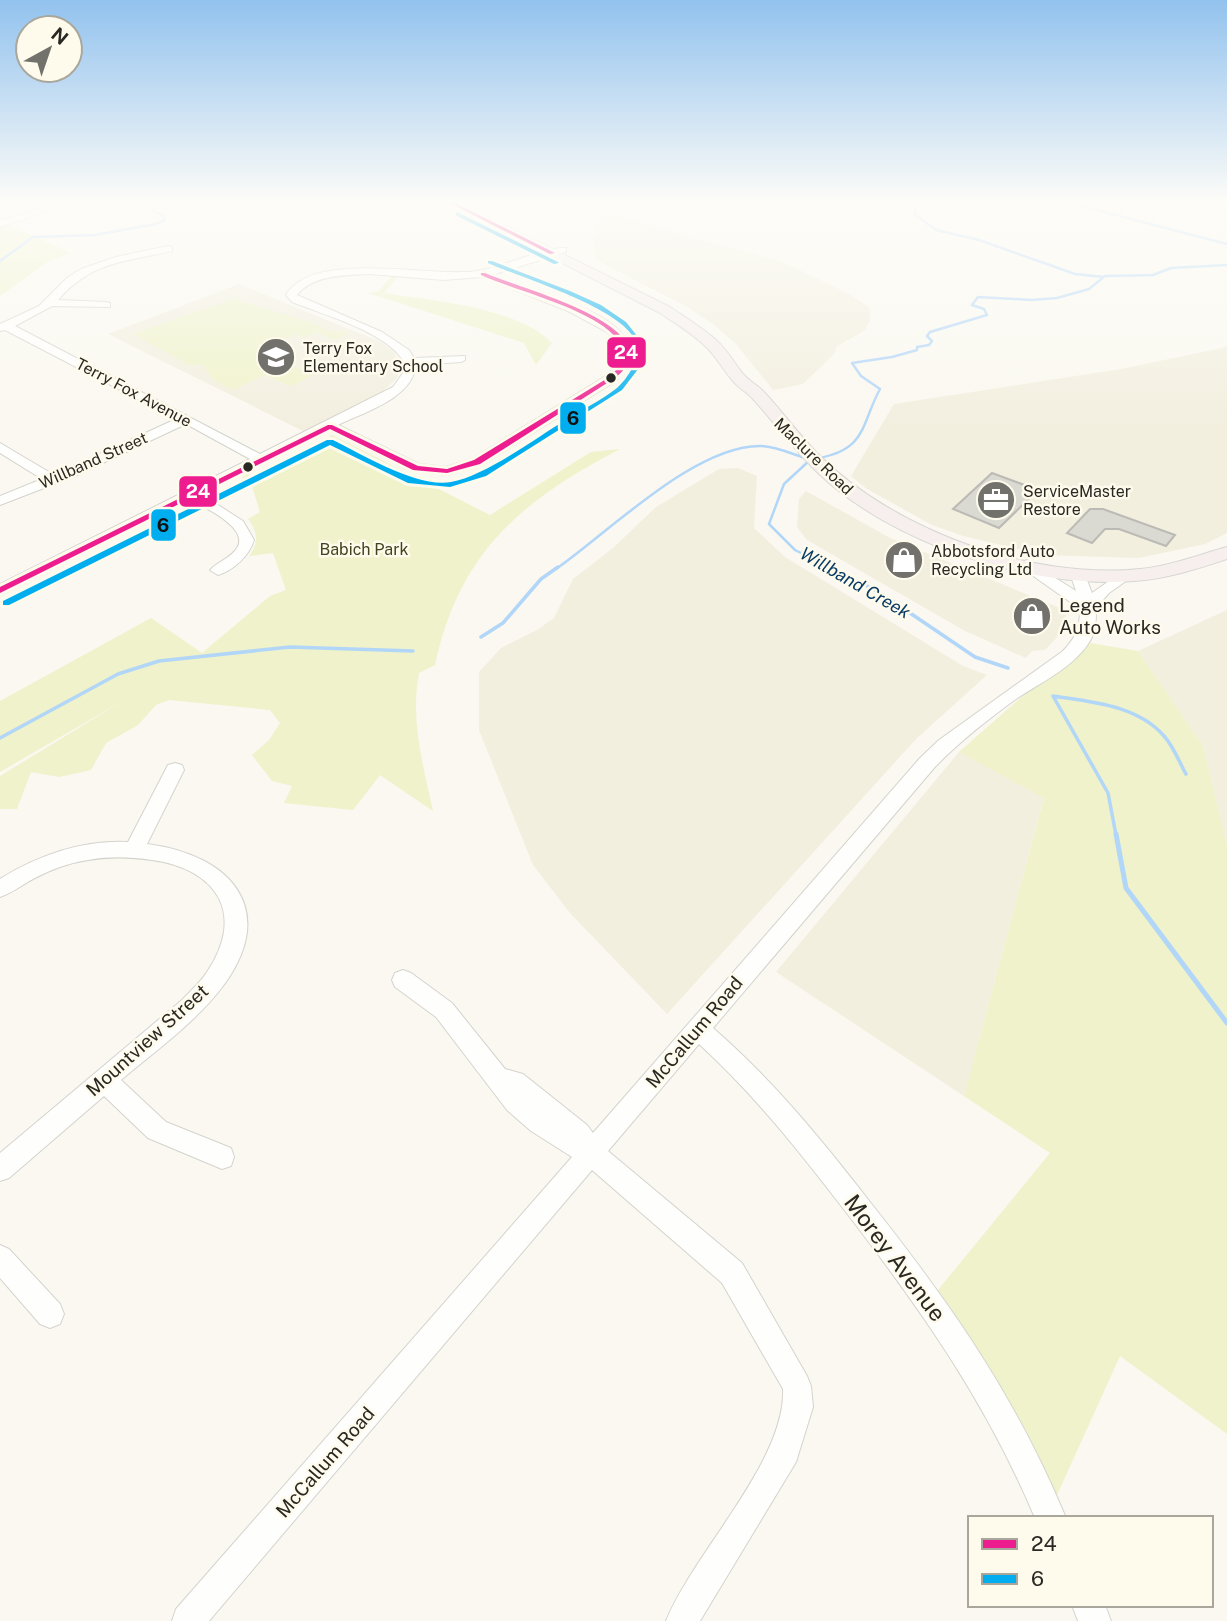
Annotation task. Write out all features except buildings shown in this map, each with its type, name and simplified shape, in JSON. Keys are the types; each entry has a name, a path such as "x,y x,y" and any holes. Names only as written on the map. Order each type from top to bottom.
{"main road":[{"name":"Maclure Road","path":"604,277 665,310 718,349 740,380 756,393 789,434 861,501 903,524 956,546 1027,565 1078,573"},
{"path":"1078,573 1125,576 1157,572 1227,553"}],"street":[{"path":"3,327 50,303 67,283 77,277"},
{"path":"0,590 397,390 405,381 411,362 406,354 387,339 296,300 291,295 293,290 325,277"},
{"path":"330,426 416,468 447,471 477,462 612,377 623,367 627,356 626,346 618,335 603,324 574,309 488,277"},
{"path":"50,303 106,305"},
{"name":"Terry Fox Avenue","path":"3,327 262,460"},
{"path":"411,362 461,358"},
{"name":"Willband Street","path":"0,501 186,419"},
{"path":"0,447 51,479"},
{"path":"192,495 239,523 246,531 244,549 218,570"},
{"path":"1027,565 1088,607 1102,590 1125,576"},
{"name":"McCallum Road","path":"188,1621 927,763 945,745 1076,648 1088,626 1088,607 1078,573"},
{"path":"0,889 48,863 79,853 134,849 175,770"},
{"name":"Mountview Street","path":"0,1169 190,1006 214,980 229,953 235,927 233,903 223,881 203,865 178,856 134,849"},
{"path":"403,980 444,1010 498,1079 515,1082 578,1133 592,1154 732,1273 793,1376 797,1386 798,1407 792,1435 785,1451 682,1621"},
{"name":"Morey Avenue","path":"697,1028 754,1081 932,1302 986,1388 1035,1479 1050,1516"},
{"path":"104,1080 157,1130 222,1157"},
{"path":"0,1258 50,1314"}],"shaded area":[{"path":"628,277 813,277 870,308 870,321 865,330 836,347 834,354 803,384 773,390 736,344 689,308"},
{"name":"Terry Fox Elementary School","path":"239,284 381,342 393,351 401,363 397,378 379,395 305,432 108,334"},
{"path":"1227,347 1227,533 1205,544 1139,558 1044,555 963,536 932,525 867,489 851,476 894,404 1121,369"},
{"path":"738,468 757,476 754,528 785,557 963,666 987,675 916,739 667,1014 570,913 533,865 479,730 479,672 501,648 554,618 573,579 613,548 656,507 719,469"},
{"path":"806,491 890,538 1067,611 1062,632 1045,650 1032,651 1026,658 965,631 807,540 797,527 799,499"},
{"path":"1227,610 1227,846 1203,746 1138,651"},
{"path":"959,752 1044,797 964,1096 776,972"}],"green space":[{"path":"0,277 27,277 0,296"},
{"path":"392,277 398,277 384,293 496,313 537,331 552,343 536,365 524,343 368,293 378,292"},
{"path":"233,299 310,322 329,331 352,332 335,340 317,332 303,338 296,334 257,351 314,375 291,386 265,375 233,390 212,379 203,365 189,365 133,334"},
{"name":"Babich Park","path":"332,435 490,515 591,452 620,449 553,488 525,510 478,560 460,591 446,625 435,665 419,673 417,725 433,811 380,775 353,810 284,803 292,786 272,781 252,755 269,740 280,723 270,710 169,700 156,705 138,725 106,743 91,770 59,777 31,772 17,809 0,809 0,776 126,699 0,772 0,701 151,618 202,653 270,596 286,590 273,553 249,556 256,538 248,519 260,512 251,483 242,477 248,474 252,476"},
{"path":"1090,643 1138,651 1203,746 1227,846 1227,1434 1120,1356 1052,1506 990,1383 938,1290 1050,1153 964,1096 1044,798 959,752 1018,700"}],"waterway":[{"name":"Willband Creek","path":"819,458 835,454 854,441 865,424 880,389 861,376 852,363 917,350 917,347 929,345 932,341 927,336 930,332 987,315 984,309 972,305 978,297 1032,300 1057,298 1089,289 1104,277"},
{"path":"556,569 654,493 709,460 735,449 761,446 808,459"},
{"name":"Willband Creek","path":"811,459 784,484 769,524 795,550 879,592 975,657 1008,668"},
{"path":"481,637 503,623 541,579 558,567"},
{"path":"0,738 118,674 159,661 290,647 413,651"},
{"path":"1116,835 1108,793 1053,696 1113,707 1141,718 1168,740 1186,774"},
{"name":"Willband Creek","path":"1116,834 1126,888 1227,1023"}],"transit line":[{"name":"24","path":"0,590 330,426 416,468 447,471 477,462 613,377 626,361 627,354 621,339 608,326 566,305 489,277"},
{"name":"6","path":"6,603 330,442 411,481 450,485 483,474 620,389 639,364 639,342 624,323 599,307 524,277"}],"place":[{"name":"Terry Fox Elementary School","path":"276,357"},
{"name":"ServiceMaster Restore","path":"996,500"},
{"name":"Abbotsford Auto Recycling Ltd","path":"904,560"},
{"name":"Legend Auto Works","path":"1032,616"}]}
